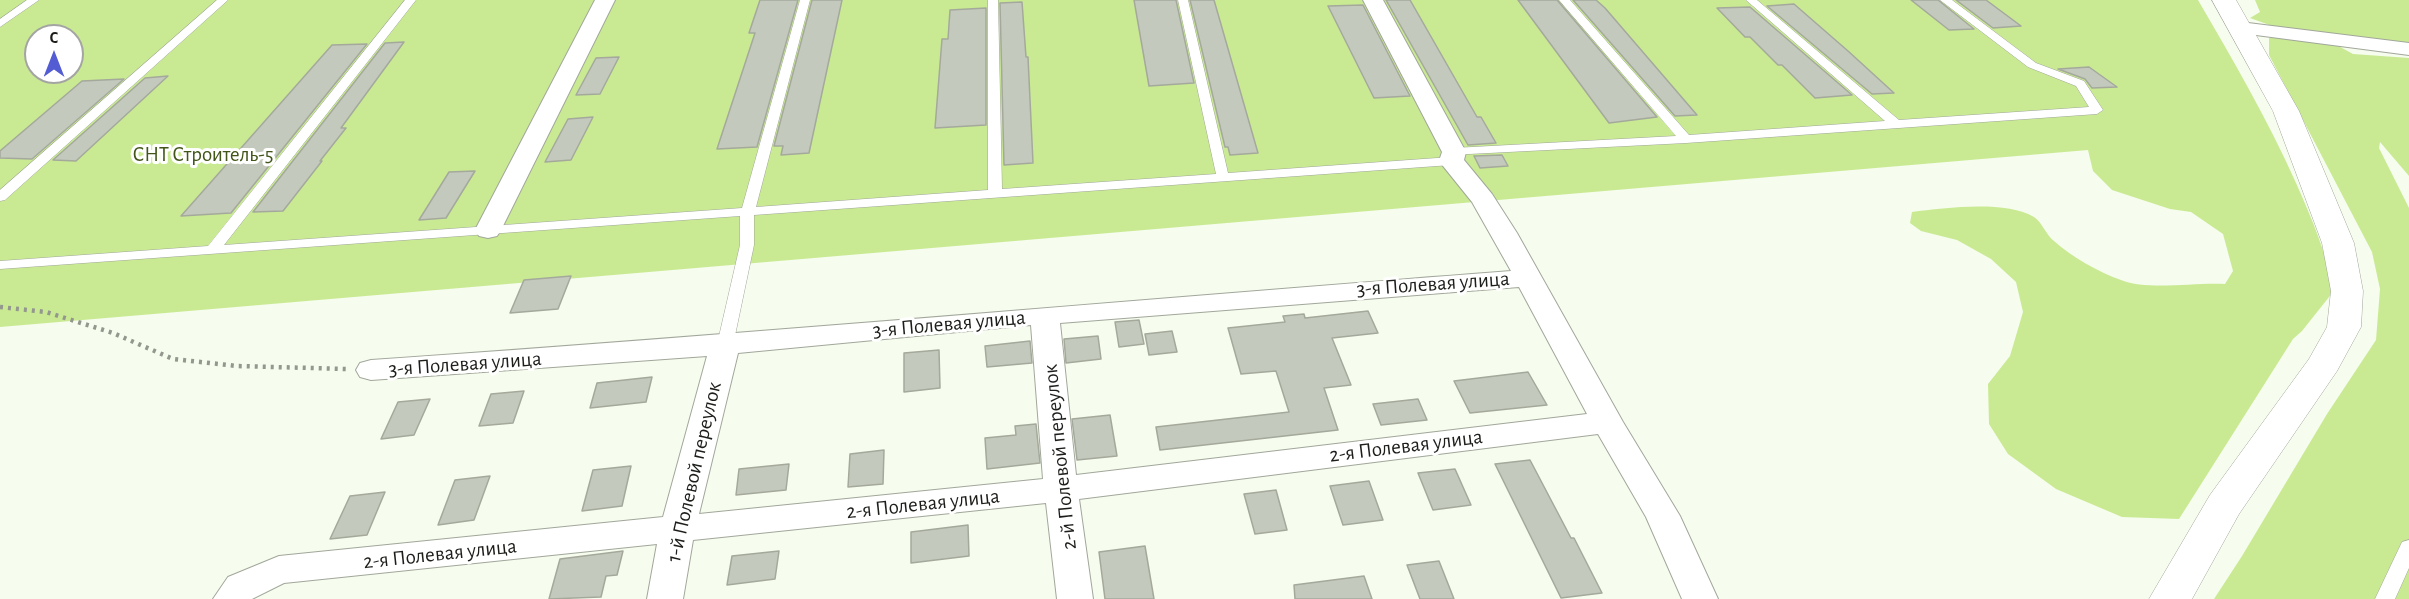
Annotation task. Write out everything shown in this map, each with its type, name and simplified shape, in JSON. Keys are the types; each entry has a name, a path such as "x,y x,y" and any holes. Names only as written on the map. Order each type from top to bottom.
{"street":[{"path":"488,230 605,0"},
{"path":"1373,0 1453,156 1483,199 1607,422 1663,516 1700,599"},
{"path":"2170,599 2224,505 2325,363 2344,327 2347,291 2338,243 2286,111 2224,0"},
{"path":"2240,28 2409,49"},
{"name":"3-я Полевая улица","path":"371,370 725,345 1045,315 1527,278"},
{"name":"2-й Полевой переулок","path":"1045,315 1061,489 1075,599"},
{"name":"1-й Полевой переулок","path":"665,599 677,531 725,345"},
{"name":"2-я Полевая улица","path":"236,593 279,570 677,531 1061,489 1607,422"}],"lane":[{"path":"0,24 34,0"},
{"path":"0,197 223,0"},
{"path":"212,250 411,0"},
{"path":"725,345 747,245 747,213 805,0"},
{"path":"993,0 995,194"},
{"path":"1183,0 1223,178"},
{"path":"1564,0 1686,139"},
{"path":"1751,0 1896,124"},
{"path":"0,265 1223,178 1453,156 2097,110 2080,84 2032,65 1946,0"},
{"path":"2385,599 2409,547"}],"path":[{"path":"0,307 46,312 112,333 173,359 237,366 371,370"}],"green space":[{"name":"СНТ Строитель-5","path":"0,0 2198,0 2250,90 2285,159 2318,237 2333,292 2293,339 2179,519 2122,517 2056,489 2008,454 1989,424 1988,384 2010,356 2023,312 2016,282 1991,259 1957,240 1921,231 1910,223 1912,212 1975,207 2008,208 2034,217 2051,238 2069,253 2112,277 2132,283 2158,286 2225,284 2233,271 2223,234 2191,212 2170,209 2112,190 2093,171 2088,150 0,327"},
{"path":"2255,0 2409,0 2409,43 2275,27 2250,18 2260,12"},
{"path":"2299,37 2333,43 2353,54 2409,58 2409,176 2380,142 2379,148 2409,208 2409,599 2214,599 2327,414 2376,340 2380,289 2372,252 2269,55 2269,38"}],"building":[{"path":"760,0 798,0 757,147 717,149 755,33 749,33"},
{"path":"812,0 842,0 809,153 781,155 783,146 774,146"},
{"path":"1134,0 1176,0 1194,83 1149,86"},
{"path":"1190,0 1214,0 1258,153 1230,155 1228,147 1225,147"},
{"path":"1386,0 1410,0 1477,117 1481,117 1496,143 1468,145"},
{"path":"1518,0 1557,0 1657,117 1609,123"},
{"path":"1573,0 1596,0 1605,8 1697,115 1675,116"},
{"path":"1911,0 1938,0 1974,29 1949,30"},
{"path":"1956,0 1986,0 2021,26 1993,28"},
{"path":"1022,2 1026,57 1028,57 1033,163 1004,165 1000,3"},
{"path":"1794,4 1894,93 1872,94 1767,6"},
{"path":"1363,5 1410,96 1374,98 1328,6"},
{"path":"1750,7 1852,95 1815,98 1750,37 1745,37 1717,8"},
{"path":"986,8 986,125 935,128 942,39 948,39 950,10"},
{"path":"404,42 341,128 346,128 283,211 253,212 385,43"},
{"path":"367,44 231,213 181,216 332,45"},
{"path":"619,57 600,94 576,95 596,58"},
{"path":"2089,67 2117,87 2092,88 2085,79 2058,69"},
{"path":"168,76 76,161 53,160 145,78"},
{"path":"124,79 32,159 0,158 0,151 78,84 84,84 84,81"},
{"path":"593,117 571,160 545,162 568,119"},
{"path":"1502,155 1508,166 1480,168 1474,156"},
{"path":"475,171 446,218 419,220 449,172"},
{"path":"571,276 558,309 510,313 524,280"},
{"path":"1368,311 1378,333 1332,338 1351,385 1324,388 1338,430 1160,450 1156,427 1289,412 1276,371 1241,374 1228,328 1285,322 1283,316 1304,314 1305,318"},
{"path":"1139,320 1144,344 1119,347 1115,322"},
{"path":"1172,331 1177,352 1149,355 1145,334"},
{"path":"1098,336 1101,359 1066,363 1064,339"},
{"path":"1030,341 1032,363 987,367 985,346"},
{"path":"939,350 940,388 904,392 904,353"},
{"path":"1528,372 1547,405 1470,413 1454,381"},
{"path":"652,377 646,402 590,408 597,383"},
{"path":"524,391 513,423 479,426 491,394"},
{"path":"430,399 414,435 381,439 398,402"},
{"path":"1418,399 1427,420 1381,425 1373,404"},
{"path":"1110,415 1117,456 1077,460 1072,419"},
{"path":"1036,424 1040,463 987,469 985,438 1016,435 1015,426"},
{"path":"884,450 883,484 848,487 850,454"},
{"path":"1530,460 1602,593 1561,598 1495,464"},
{"path":"789,464 786,490 736,495 739,469"},
{"path":"631,466 622,506 582,511 593,470"},
{"path":"1455,469 1471,505 1433,510 1418,473"},
{"path":"490,476 474,520 438,525 455,480"},
{"path":"1369,481 1383,520 1343,525 1330,486"},
{"path":"1276,490 1287,530 1255,534 1244,494"},
{"path":"385,492 367,535 330,539 350,496"},
{"path":"968,525 969,556 911,563 911,532"},
{"path":"1145,546 1154,599 1105,599 1099,552"},
{"path":"623,551 617,575 606,576 601,597 549,599 560,559"},
{"path":"779,551 775,579 727,585 732,556"},
{"path":"1439,561 1454,599 1420,599 1407,565"},
{"path":"1364,576 1372,599 1295,599 1294,585"}]}
